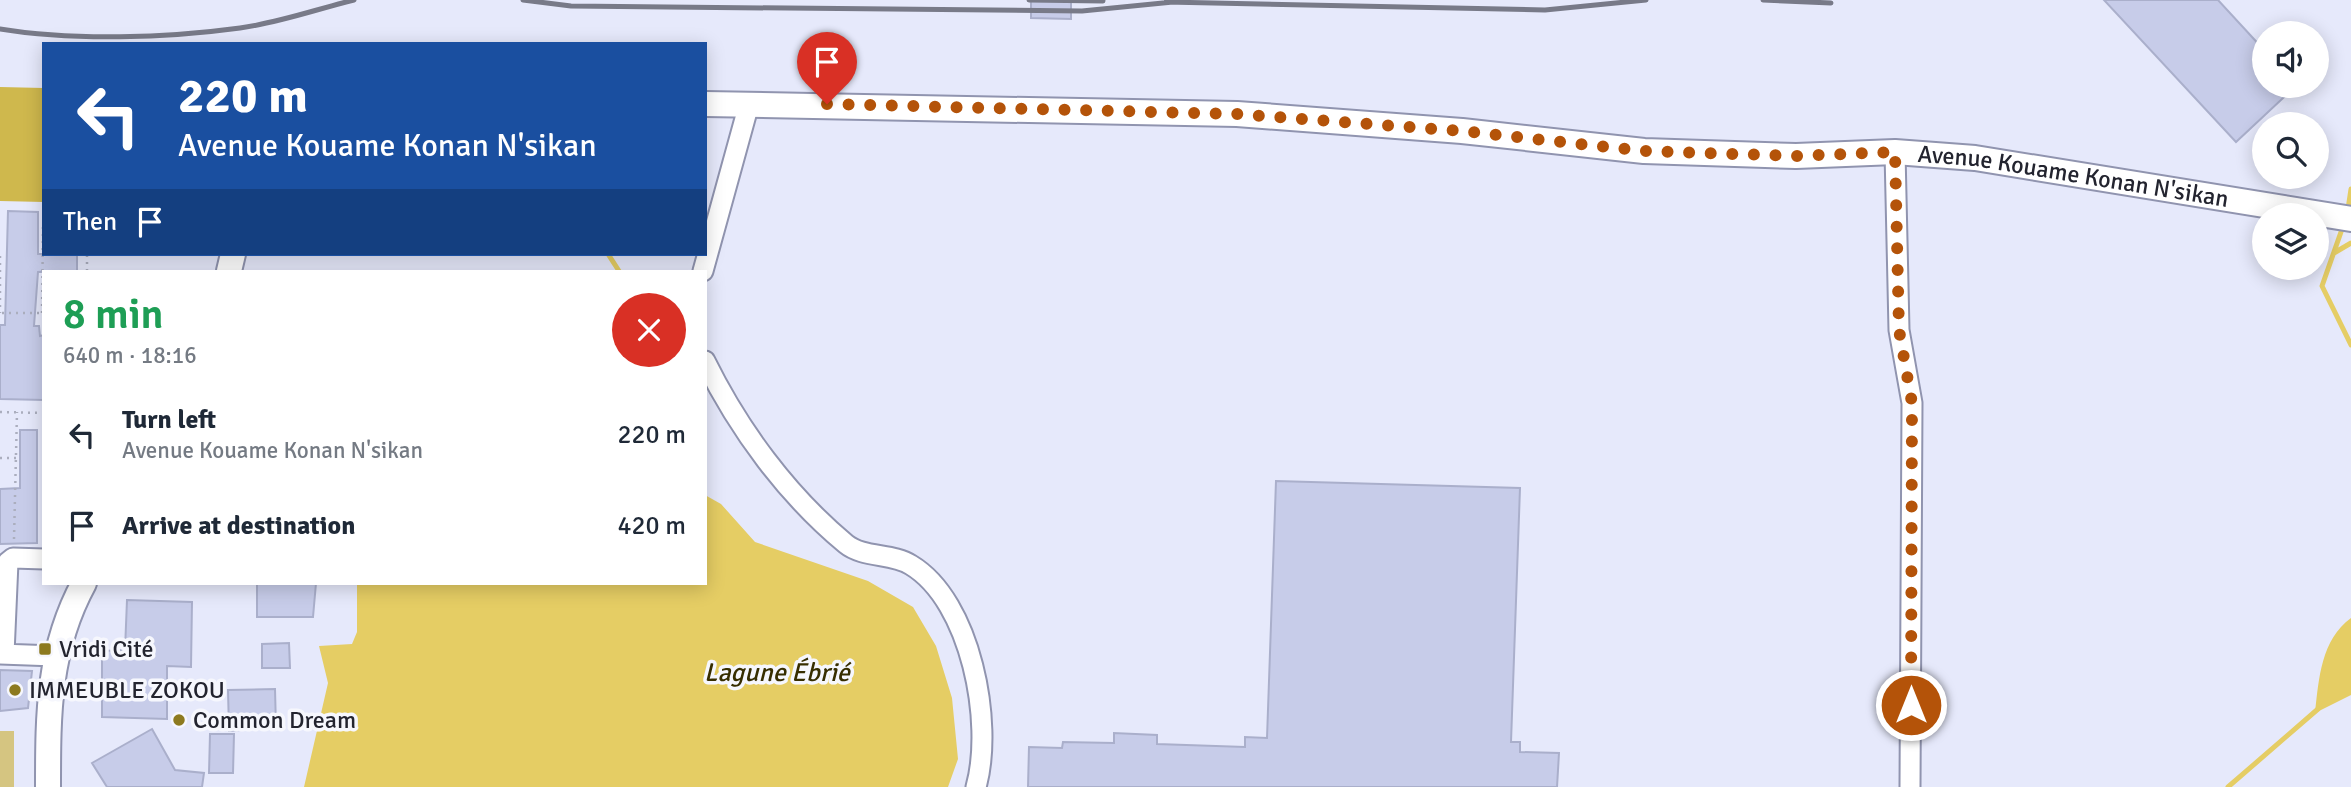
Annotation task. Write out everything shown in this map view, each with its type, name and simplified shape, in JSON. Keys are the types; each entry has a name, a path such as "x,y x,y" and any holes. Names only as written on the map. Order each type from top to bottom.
{"street":[{"name":"Avenue Kouame Konan N'sikan","path":"707,104 1237,114 1462,131 1644,151 1796,156 1895,152 1975,158 2351,219"},
{"path":"703,270 749,104"},
{"path":"1895,152 1899,330 1912,403 1910,787"},
{"path":"707,365 727,406 797,499 849,547 909,563 938,585 955,615 975,668 981,727 976,787"},
{"path":"42,559 13,558 6,569 2,654 55,656"},
{"path":"48,787 48,720 55,656 69,610 83,585"}],"path":[{"path":"0,256 0,313 42,313"},
{"path":"0,412 42,413"},
{"path":"13,558 17,412"},
{"path":"0,458 16,458"}],"shaded area":[{"path":"0,87 42,88 42,202 0,201"},
{"path":"0,731 14,731 14,787 0,787"}],"water":[{"name":"Lagune Ébrié","path":"707,496 721,504 755,542 868,581 913,607 936,646 952,698 958,759 948,787 304,787 328,683 319,646 352,644 357,632 357,585 707,585"},
{"path":"2351,618 2351,695 2315,713 2320,673 2327,648 2341,627"}],"building":[{"path":"1031,0 1071,0 1071,19 1031,18"},
{"path":"2104,0 2218,0 2252,37 2252,98 2283,98 2268,112 2252,112 2252,127 2236,142"},
{"path":"8,211 38,212 38,254 77,256 77,270 38,272 34,326 39,326 42,336 42,400 0,399 0,325 5,325"},
{"path":"20,430 37,430 37,543 0,544 0,489 20,488"},
{"path":"1276,481 1520,488 1511,742 1520,742 1520,752 1559,753 1557,787 1028,787 1029,747 1062,748 1063,742 1114,743 1114,733 1157,735 1157,744 1245,747 1245,737 1267,738"},
{"path":"257,585 316,585 313,617 257,617"},
{"path":"127,600 192,602 191,667 167,666 167,719 102,717 102,651 125,650"},
{"path":"289,643 290,668 262,668 262,644"},
{"name":"IMMEUBLE ZOKOU","path":"0,670 32,671 28,708 0,711"},
{"path":"275,689 276,727 229,731 228,690"},
{"path":"152,729 175,770 204,773 202,787 107,787 92,763"},
{"path":"210,734 234,734 233,773 209,773"}],"waterway":[{"path":"2348,209 2351,189"},
{"path":"2341,232 2322,286 2351,345"},
{"path":"2334,253 2351,243"},
{"path":"609,256 618,270"},
{"path":"2228,787 2318,709"}],"railway":[{"path":"0,29 89,37 182,34 254,26 354,0"},
{"path":"523,0 571,6 1082,11 1173,2"},
{"path":"1029,0 1103,1"},
{"path":"1166,2 1545,10 1646,0"},
{"path":"1763,0 1831,3"}],"place":[{"name":"Vridi Cité","path":"45,649"},
{"name":"IMMEUBLE ZOKOU","path":"15,690"},
{"name":"Common Dream","path":"179,720"}],"route":[{"path":"827,104 1237,114 1462,131 1644,151 1796,156 1895,152 1899,330 1912,403 1911,705"}]}
